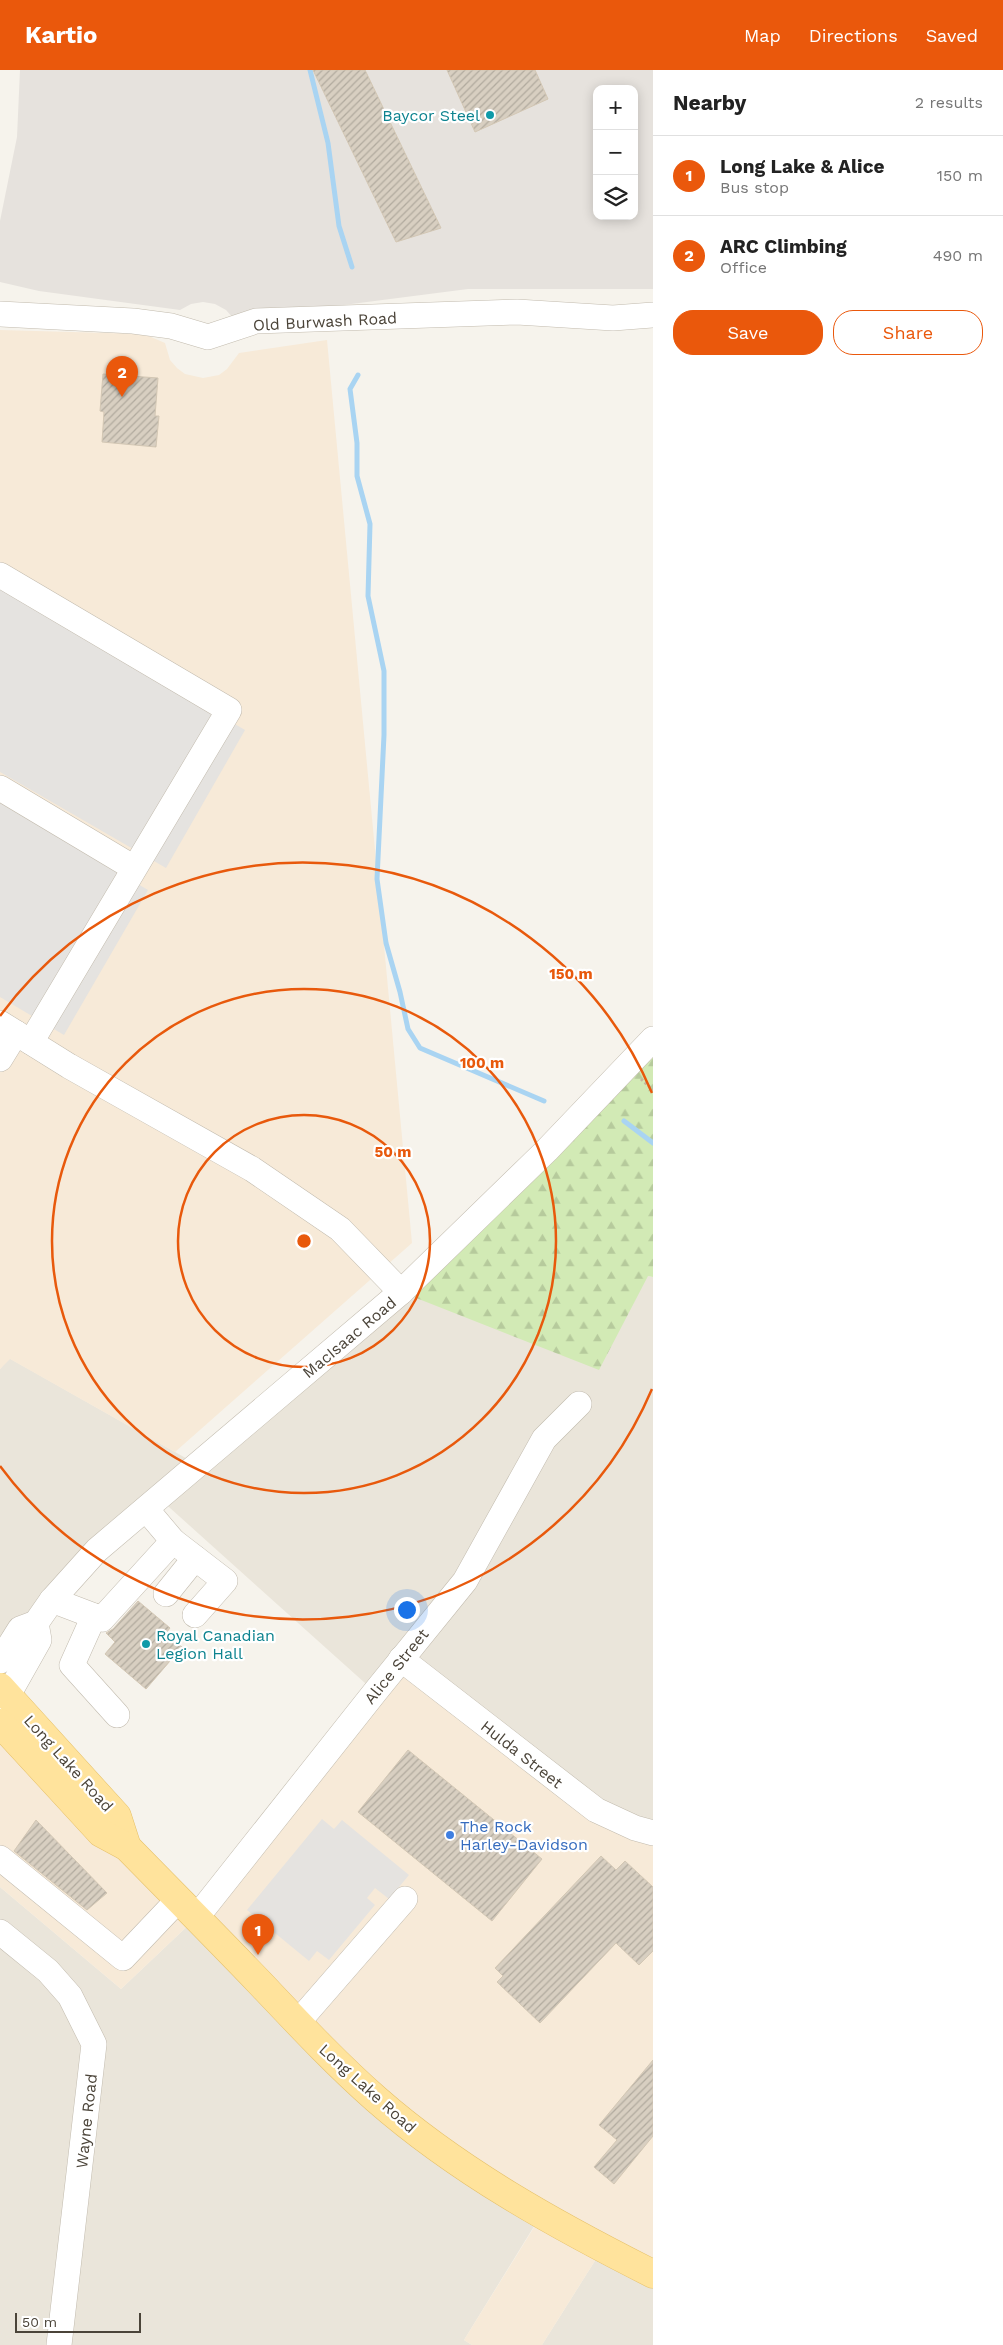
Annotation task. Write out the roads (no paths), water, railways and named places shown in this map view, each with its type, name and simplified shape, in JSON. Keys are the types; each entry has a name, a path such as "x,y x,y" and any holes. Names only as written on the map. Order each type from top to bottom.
{"main road":[{"name":"Long Lake Road","path":"3,1695 117,1816 127,1847"},
{"name":"Long Lake Road","path":"0,1723 101,1833 127,1847 334,2060 377,2100 427,2140 541,2215 653,2274"}],"street":[{"name":"Old Burwash Road","path":"0,314 133,321 171,326 208,337 256,321 517,312 613,318 653,315"},
{"path":"0,575 229,710 134,868 16,1032 0,1059"},
{"path":"0,788 134,868"},
{"path":"16,1032 252,1169 340,1230 401,1292"},
{"name":"MacIsaac Road","path":"0,1661 20,1628 36,1623 52,1600 97,1550 401,1292 547,1150 653,1039"},
{"name":"Alice Street","path":"0,1858 123,1958 187,1909 465,1582 544,1439 579,1404"},
{"path":"146,1509 173,1542 225,1582 195,1615"},
{"path":"52,1600 102,1619 173,1542"},
{"path":"166,1594 195,1558"},
{"path":"94,1616 72,1666 117,1715"},
{"path":"3,1695 39,1640 36,1623"},
{"name":"Hulda Street","path":"401,1659 596,1810 635,1828 653,1833"},
{"path":"298,2022 405,1899"},
{"name":"Wayne Road","path":"0,1932 48,1971 70,1996 94,2044 59,2345"}],"waterway":[{"path":"310,70 328,143 339,226 352,267"},
{"path":"358,375 350,389 357,443 357,476 370,524 368,596 384,671 384,735 377,879 386,943 408,1029 420,1048 544,1101"},
{"path":"624,1121 653,1143"}],"place":[{"name":"Baycor Steel","path":"490,115"},
{"name":"ARC Climbing","path":"122,397"},
{"name":"Royal Canadian Legion Hall","path":"146,1644"},
{"name":"The Rock Harley-Davidson","path":"450,1835"},
{"name":"Long Lake & Alice","path":"258,1955"}]}
